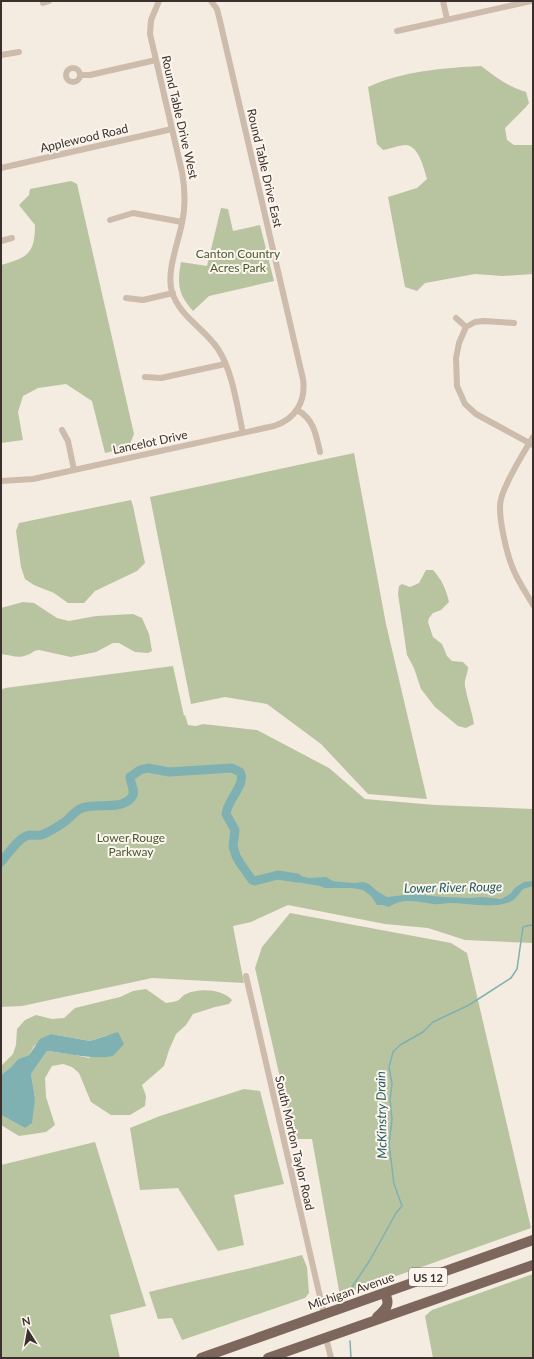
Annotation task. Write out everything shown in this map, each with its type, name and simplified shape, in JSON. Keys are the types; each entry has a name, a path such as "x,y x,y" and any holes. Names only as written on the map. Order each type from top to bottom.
{"main road":[{"name":"Michigan Avenue","path":"201,1358 533,1240"},
{"name":"US 12","path":"268,1358 533,1265"},
{"path":"372,1321 387,1308 388,1300 384,1293"}],"street":[{"name":"Round Table Drive West","path":"159,1 153,13 150,34 184,186 185,204 171,272 171,283 173,293 181,310 218,349 225,364 243,434"},
{"name":"Round Table Drive East","path":"211,1 216,9 220,21 303,379 303,395 298,410"},
{"path":"443,1 447,19"},
{"path":"397,31 531,1"},
{"path":"1,55 19,52"},
{"path":"80,75 90,75 156,60"},
{"name":"Applewood Road","path":"1,168 172,129"},
{"path":"110,220 128,213 137,213 182,222"},
{"path":"1,241 12,238"},
{"path":"126,298 144,300 173,293"},
{"path":"456,318 466,327"},
{"path":"514,323 504,321 479,321 466,327 459,342 456,358 457,386 465,404 476,414 531,444"},
{"path":"145,377 161,378 225,364"},
{"path":"298,410 312,423 320,452"},
{"name":"Lancelot Drive","path":"1,480 33,479 243,434 280,424 290,419 298,410"},
{"path":"62,430 68,441 74,470"},
{"path":"533,437 531,444 511,476 501,499 500,512 506,543 514,571 533,605"},
{"name":"South Morton Taylor Road","path":"246,976 324,1314"},
{"path":"326,1338 331,1358"}],"green space":[{"path":"481,66 508,85 526,92 529,103 505,128 507,140 514,145 533,145 533,274 503,276 475,274 425,283 417,291 405,287 388,197 417,188 427,179 418,154 411,146 403,145 383,150 377,144 368,87 395,77 423,71"},
{"path":"71,181 77,184 134,434 130,444 118,450 105,453 92,401 66,384 38,388 23,396 18,412 23,440 1,443 1,265 23,257 31,249 35,235 35,225 19,205 29,195 30,189"},
{"name":"Canton Country Acres Park","path":"221,208 228,209 233,231 260,225 274,281 209,296 193,311 184,299 180,288 179,277 181,262 207,266"},
{"path":"354,453 386,624 427,799 368,794 321,744 267,704 225,697 191,704 150,497"},
{"path":"131,500 145,563 137,571 95,591 84,603 68,603 54,593 34,585 25,579 21,567 16,531 19,523"},
{"path":"426,570 433,570 439,577 449,602 441,610 433,613 429,618 428,622 433,637 442,644 447,656 452,661 463,662 468,667 465,686 474,724 466,728 458,726 435,707 421,689 414,668 407,655 398,594 399,586 402,584 410,587 419,583"},
{"path":"23,602 34,603 57,618 69,621 96,616 133,614 142,618 149,634 152,651 148,653 135,652 119,643 113,643 96,652 71,657 39,650 21,657 1,654 1,608"},
{"name":"Lower Rouge Parkway","path":"173,666 184,716 185,715 188,725 196,726 203,724 257,730 329,768 365,799 435,805 533,809 533,943 465,940 428,928 385,924 288,905 251,922 233,926 244,983 152,978 22,1006 1,1007 1,690 5,688"},
{"path":"290,913 451,943 467,953 531,1228 340,1296 312,1139 294,1139 255,968 262,947"},
{"path":"146,989 166,1003 179,1000 184,995 191,992 204,990 228,996 232,1000 229,1004 193,1014 186,1025 176,1034 164,1066 142,1085 146,1096 145,1106 130,1115 111,1115 91,1102 79,1073 72,1067 63,1064 52,1066 45,1078 46,1097 55,1125 46,1132 19,1136 1,1125 1,1115 25,1128 35,1098 31,1074 47,1051 89,1058 108,1035 90,1041 51,1034 34,1046 29,1055 18,1059 1,1075 1,1066 13,1054 16,1045 17,1029 25,1020 36,1015 52,1019 64,1018 75,1008 120,997 133,991"},
{"path":"244,1089 260,1091 284,1184 234,1195 244,1245 218,1251 178,1188 140,1190 130,1128 160,1116"},
{"path":"95,1142 146,1306 110,1315 120,1358 1,1358 1,1165"},
{"path":"302,1255 307,1267 309,1293 305,1298 182,1340 172,1318 158,1319 149,1292"},
{"path":"533,1274 533,1358 433,1358 425,1316 432,1310"}],"water":[{"path":"293,874 309,878 326,877 333,881 341,882 363,882 369,884 387,897 414,894 442,897 482,897 501,899 510,894 516,887 524,882 533,881 533,886 523,889 510,902 503,904 435,904 405,901 389,907 377,905 371,896 363,890 352,888 325,888 297,882 286,876"},
{"path":"118,1032 124,1044 113,1056 88,1057 47,1051 31,1074 35,1098 32,1123 25,1128 1,1115 1,1075 18,1059 29,1055 40,1039 51,1034 90,1041"}],"waterway":[{"name":"Lower River Rouge","path":"1,862 23,838 28,835 41,835 47,833 79,809 88,806 114,805 126,802 133,796 130,777 140,770 148,768 169,772 232,768 240,772 241,782 227,809 226,814 235,830 233,846 240,863 252,880 255,881 278,875 297,878"},
{"name":"McKinstry Drain","path":"348,1293 370,1260 396,1213 402,1206 394,1184 389,1144 392,1119 390,1100 392,1084 389,1067 393,1052 400,1045 423,1032 433,1022 469,1005 511,978 517,969 523,927 530,925 533,926"},
{"name":"McKinstry Drain","path":"350,1341 351,1358"}]}
